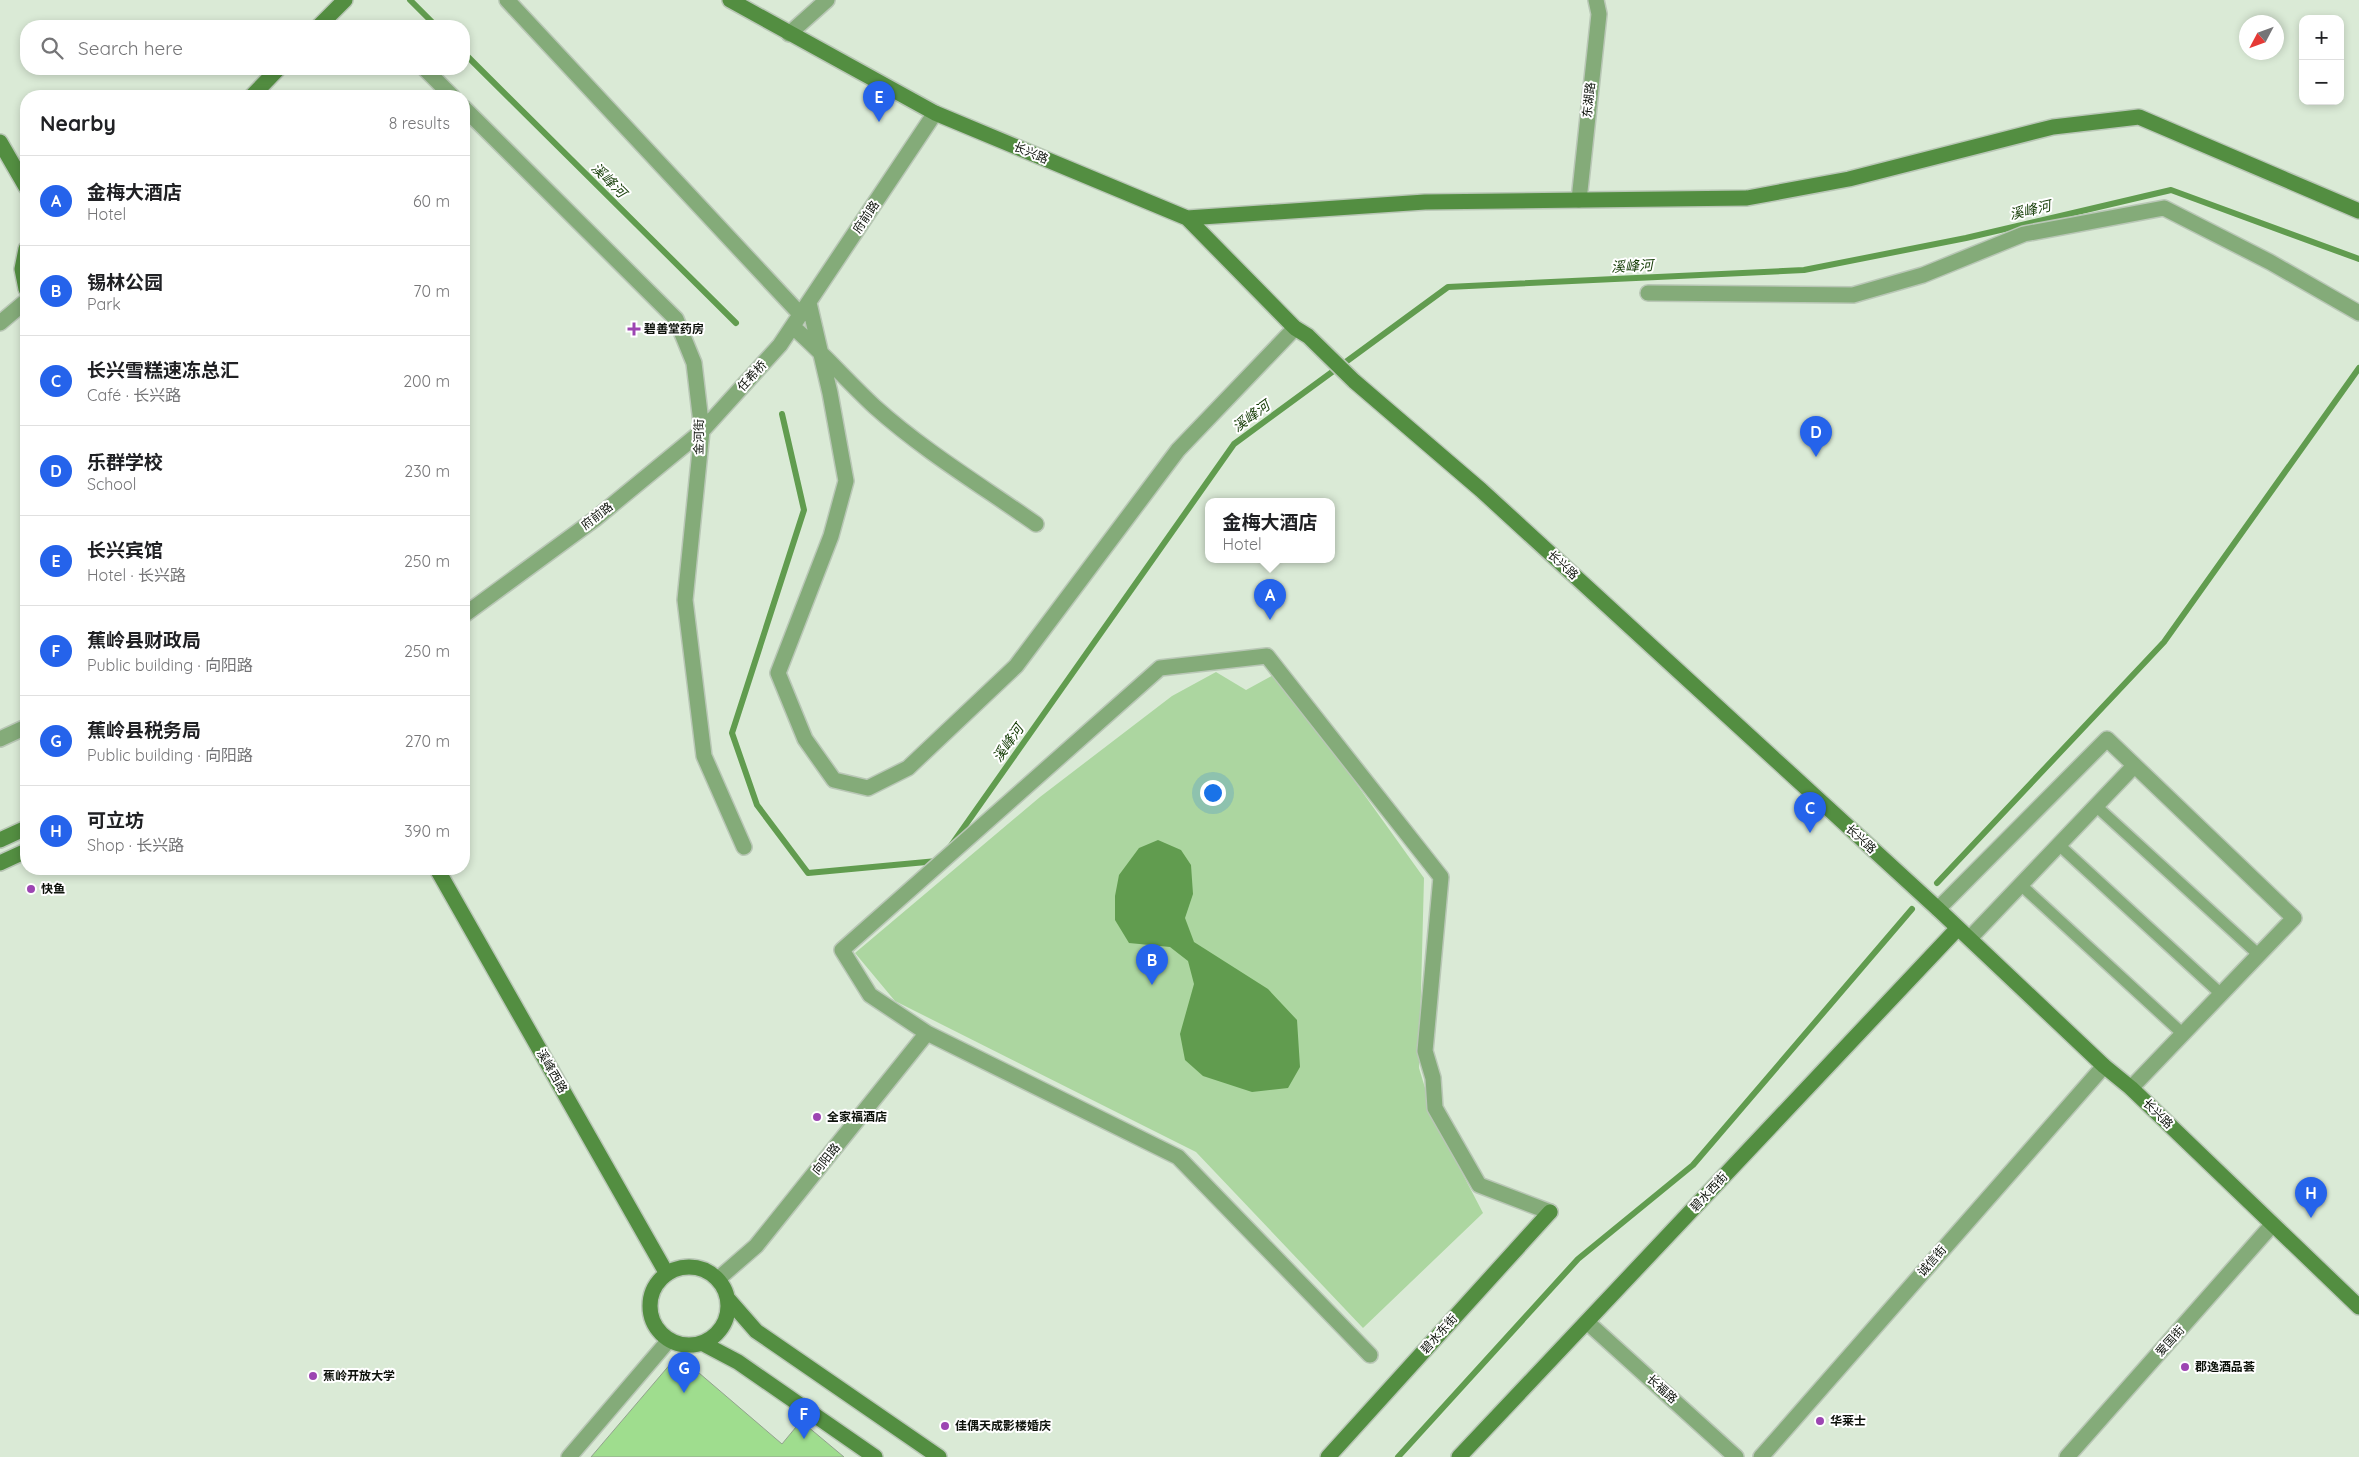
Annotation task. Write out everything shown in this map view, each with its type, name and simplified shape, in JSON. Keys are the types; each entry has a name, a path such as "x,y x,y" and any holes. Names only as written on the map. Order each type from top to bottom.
{"street":[{"path":"507,0 801,315 820,350 875,406 926,449 1036,524"},
{"name":"长兴路","path":"730,0 788,34 935,113 1187,218 1294,328 1308,336 1354,381 1481,490 1970,938 2104,1066 2131,1088 2359,1307"},
{"path":"788,34 827,0"},
{"name":"东湖路","path":"1579,200 1598,14 1596,0"},
{"path":"325,20 343,2"},
{"path":"258,90 272,75"},
{"path":"431,75 446,90"},
{"name":"府前路","path":"780,345 935,113"},
{"name":"金河街","path":"470,114 676,319 694,362 702,431 685,600 704,756 744,847"},
{"path":"1187,218 1425,202 1747,198 1849,178 2053,127 2139,117 2359,211"},
{"path":"0,142 20,177"},
{"path":"1648,293 1853,295 1923,275 2024,234 2164,208 2270,262 2359,313"},
{"path":"0,323 20,306"},
{"path":"801,315 820,350 846,481 831,536 778,673 805,739 834,780 868,788 908,768 1016,666 1178,450 1294,328"},
{"name":"任希桥","path":"723,408 780,345"},
{"name":"府前路","path":"470,611 595,519 702,431 723,408"},
{"name":"碧水东街","path":"928,1033 870,995 842,950 1160,668 1267,656 1441,877 1424,1051 1433,1078 1435,1108 1479,1185 1550,1212 1328,1457"},
{"path":"0,739 20,730"},
{"path":"1938,909 2107,739 2294,918 2131,1088"},
{"path":"1970,938 2134,766"},
{"path":"0,840 20,831"},
{"path":"0,863 20,853"},
{"name":"溪峰西路","path":"440,875 666,1274"},
{"name":"碧水西街","path":"1459,1457 1958,928"},
{"path":"928,1033 1178,1157 1370,1355"},
{"name":"向阳路","path":"718,1279 756,1246 928,1033"},
{"name":"诚信街","path":"1761,1457 2104,1066"},
{"name":"爱国街","path":"2067,1457 2272,1225"},
{"path":"687,1267 704,1270 718,1279 728,1299 728,1310 720,1331 702,1343 691,1346 669,1340 654,1324 651,1313 650,1302 656,1286 666,1274 687,1267"},
{"path":"728,1299 756,1331 939,1457"},
{"name":"长福路","path":"1587,1322 1736,1457"},
{"path":"569,1457 669,1340"},
{"path":"702,1343 738,1362 875,1457"}],"lane":[{"path":"2096,806 2259,954"},
{"path":"2059,845 2221,994"},
{"path":"2021,884 2183,1034"}],"shaded area":[{"path":"1216,672 1246,690 1277,673 1424,878 1419,1068 1435,1121 1483,1213 1363,1328 1196,1152 895,1001 855,953 1040,797 1172,696"},
{"path":"1158,840 1181,850 1191,865 1193,894 1185,918 1194,942 1268,989 1297,1020 1300,1067 1288,1088 1252,1092 1203,1076 1185,1060 1180,1034 1194,984 1188,961 1170,947 1129,943 1115,920 1115,896 1119,875 1139,848"}],"building":[{"path":"678,1355 782,1444 801,1421 844,1457 591,1457"}],"waterway":[{"name":"溪峰河","path":"410,0 430,20"},
{"name":"溪峰河","path":"470,59 736,323"},
{"name":"溪峰河","path":"950,847 1234,444 1448,287 1804,270 1966,238 2171,190 2359,259"},
{"path":"1937,883 2164,642 2359,368"},
{"name":"溪峰河","path":"782,414 804,510 732,733 757,805 808,873 937,861"},
{"path":"1398,1457 1578,1259 1693,1165 1912,909"}],"place":[{"name":"长兴宾馆","path":"879,122"},
{"name":"碧善堂药房","path":"634,329"},
{"name":"乐群学校","path":"1816,457"},
{"name":"金梅大酒店","path":"1270,620"},
{"name":"长兴雪糕速冻总汇","path":"1810,833"},
{"name":"快鱼","path":"31,889"},
{"name":"锡林公园","path":"1152,985"},
{"name":"全家福酒店","path":"817,1117"},
{"name":"可立坊","path":"2311,1218"},
{"name":"郡逸酒品荟","path":"2185,1367"},
{"name":"蕉岭开放大学","path":"313,1376"},
{"name":"蕉岭县税务局","path":"684,1393"},
{"name":"华莱士","path":"1820,1421"},
{"name":"佳偶天成影楼婚庆","path":"945,1426"},
{"name":"蕉岭县财政局","path":"804,1439"}]}
